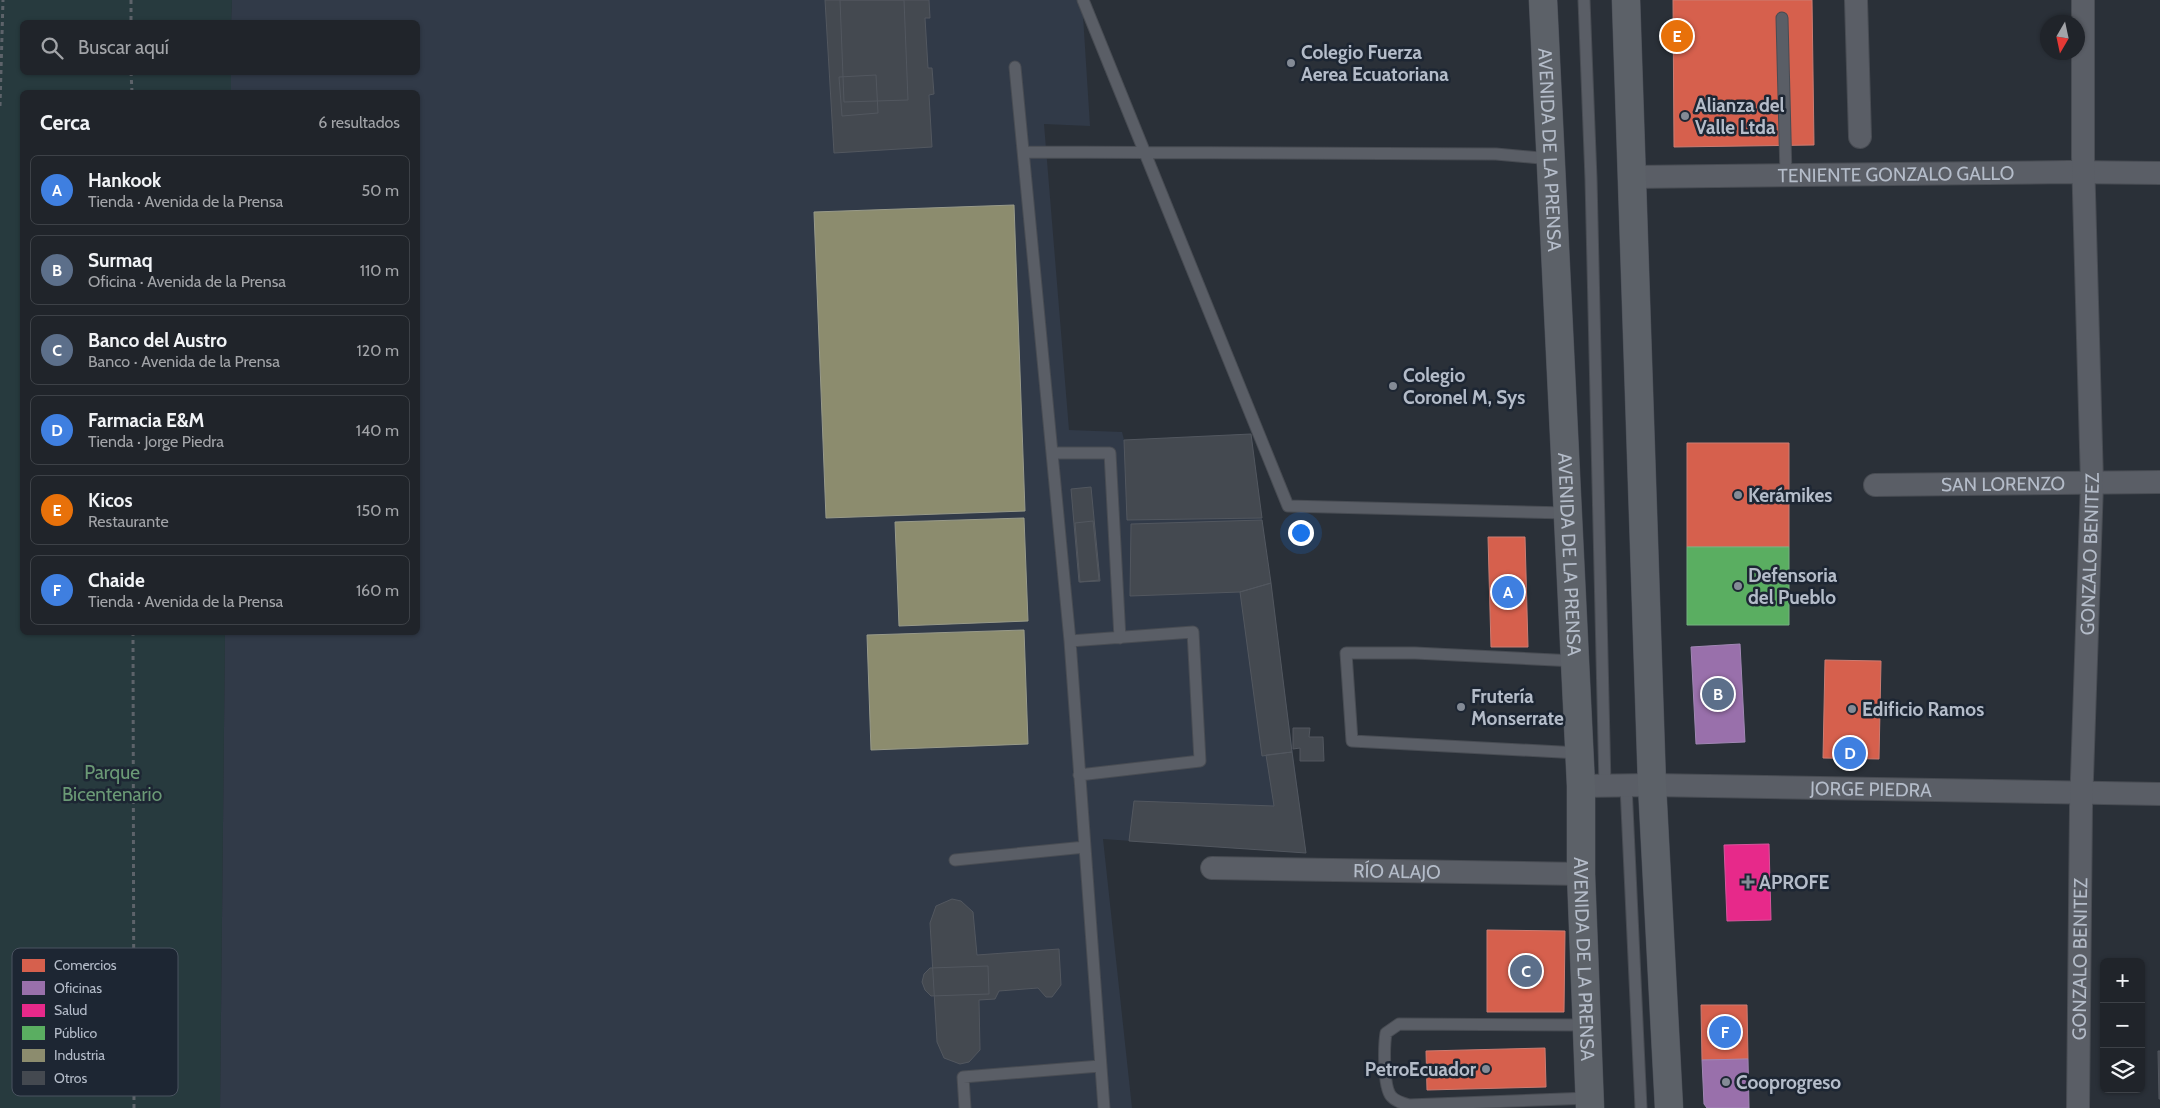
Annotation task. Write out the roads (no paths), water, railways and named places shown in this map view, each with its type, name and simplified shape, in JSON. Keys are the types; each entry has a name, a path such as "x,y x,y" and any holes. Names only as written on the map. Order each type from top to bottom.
{"main road":[{"name":"AVENIDA DE LA PRENSA","path":"1543,0 1579,753 1616,786"},
{"name":"AVENIDA DE LA PRENSA","path":"1626,0 1632,177 1616,786 1669,1108"},
{"name":"AVENIDA DE LA PRENSA","path":"1589,1103 1582,874 1616,786"}],"street":[{"path":"1856,0 1860,137"},
{"name":"GONZALO BENITEZ","path":"2078,1108 2081,794 2092,482 2084,172 2083,0"},
{"name":"TENIENTE GONZALO GALLO","path":"1632,177 2084,172 2160,173"},
{"name":"SAN LORENZO","path":"1875,485 2160,482"},
{"name":"JORGE PIEDRA","path":"1616,786 2160,794"},
{"name":"RÍO ALAJO","path":"1212,868 1582,874"}],"lane":[{"path":"1084,0 1288,506 1567,513"},
{"path":"1584,0 1616,786 1641,1108"},
{"path":"1782,18 1786,176"},
{"path":"1015,67 1070,641 1104,1108"},
{"path":"1024,152 1496,154 1551,158"},
{"path":"1052,453 1110,453 1120,638"},
{"path":"1070,641 1192,632 1200,762 1079,775"},
{"path":"1575,660 1415,653 1346,653 1352,741 1579,753"},
{"path":"955,860 1085,847"},
{"path":"1587,1025 1399,1024 1386,1033 1385,1042 1387,1086 1390,1096 1408,1105 1589,1103"},
{"path":"965,1108 963,1077 1100,1066"}],"place":[{"name":"Kicos","path":"1677,36"},
{"name":"Colegio Fuerza Aerea Ecuatoriana","path":"1291,63"},
{"name":"Alianza del Valle Ltda","path":"1685,116"},
{"name":"Colegio Coronel M, Sys","path":"1393,386"},
{"name":"Kerámikes","path":"1738,495"},
{"name":"Defensoria del Pueblo","path":"1738,586"},
{"name":"Hankook","path":"1508,592"},
{"name":"Surmaq","path":"1718,694"},
{"name":"Frutería Monserrate","path":"1461,707"},
{"name":"Edificio Ramos","path":"1852,709"},
{"name":"Farmacia E&M","path":"1850,753"},
{"name":"APROFE","path":"1748,882"},
{"name":"Banco del Austro","path":"1526,971"},
{"name":"Chaide","path":"1725,1032"},
{"name":"PetroEcuador","path":"1486,1069"},
{"name":"Cooprogreso","path":"1726,1082"}],"park label":[{"name":"Parque Bicentenario","path":"112,783"}]}
